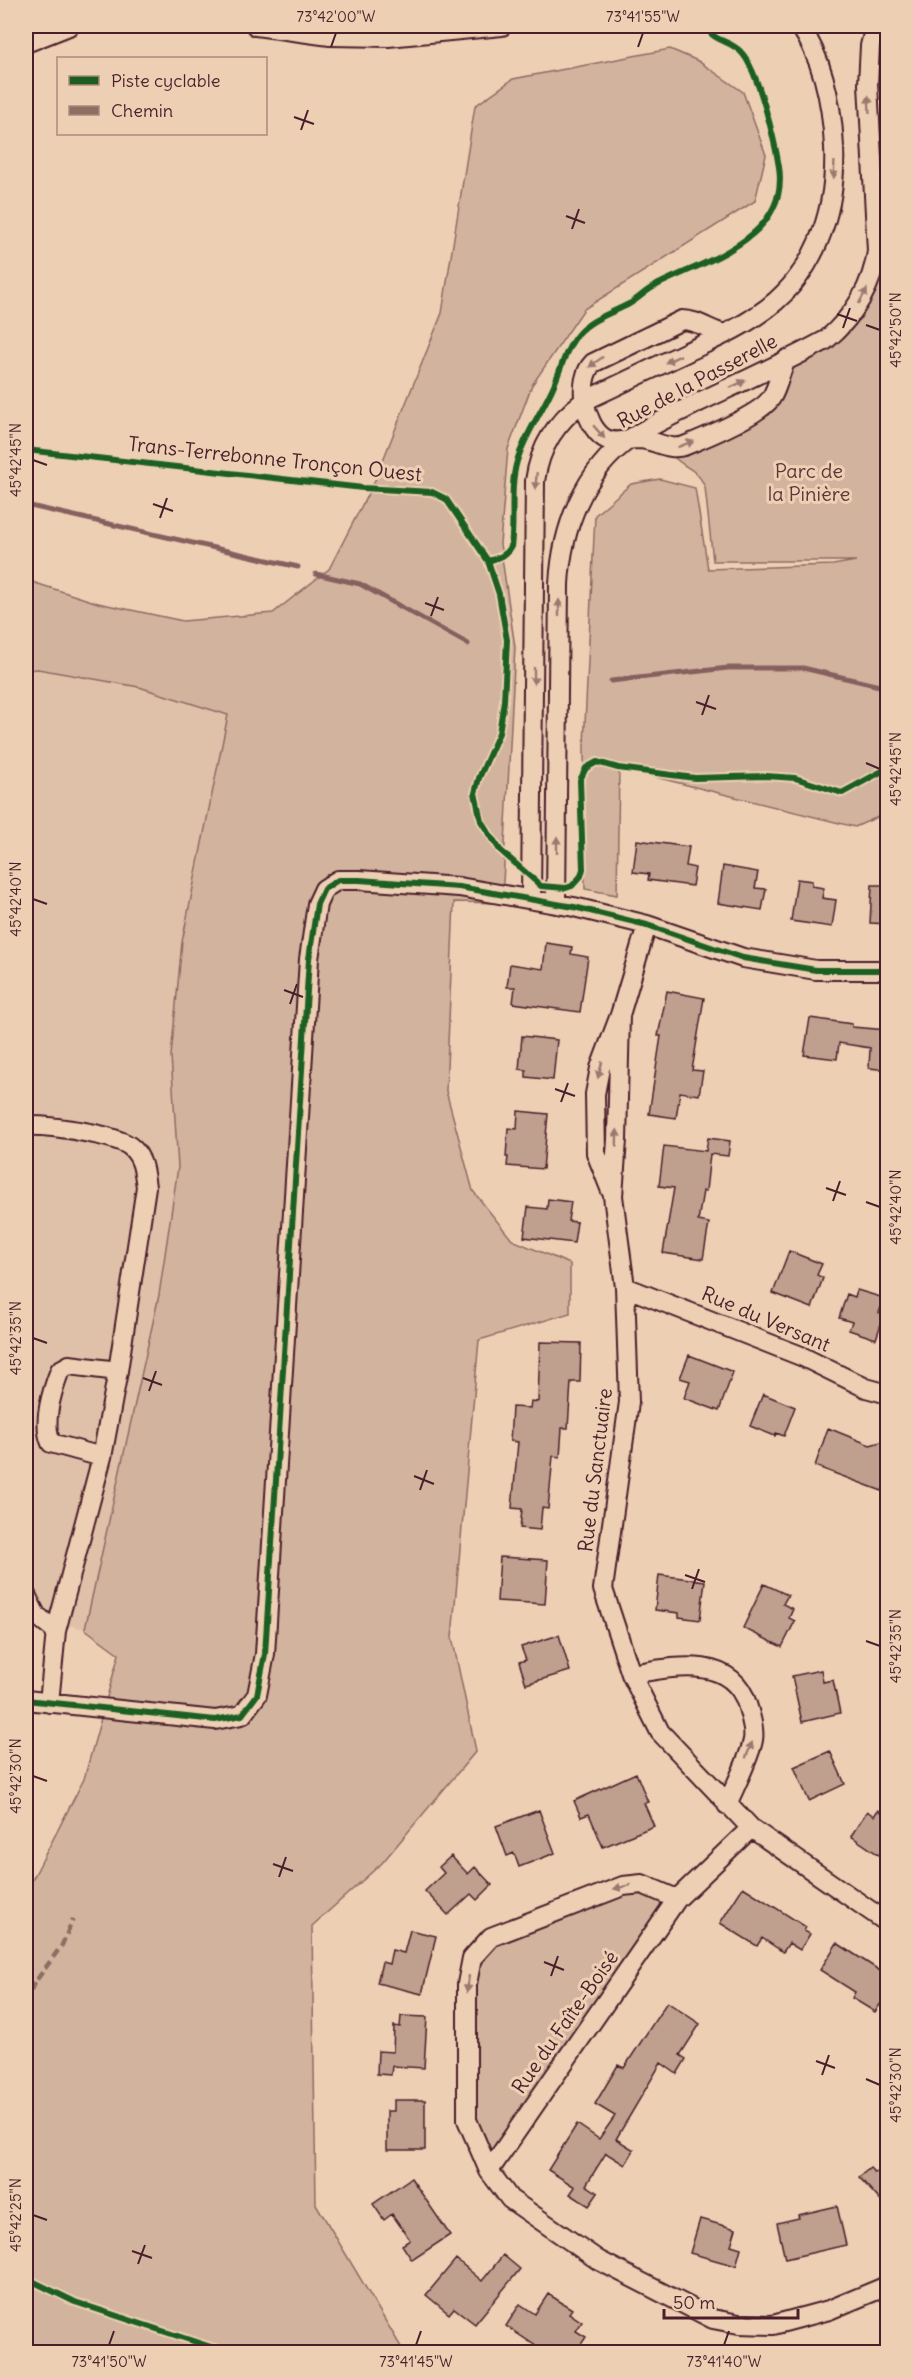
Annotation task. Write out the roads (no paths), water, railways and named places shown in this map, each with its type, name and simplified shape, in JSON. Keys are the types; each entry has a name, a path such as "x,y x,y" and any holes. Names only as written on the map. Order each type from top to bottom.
{"street":[{"path":"26,43 69,26"},
{"path":"256,26 330,36 388,38 502,26"},
{"name":"Rue de la Passerelle","path":"531,899 535,481 539,460 549,436 563,418 585,401 756,317 793,283 815,251 828,217 834,157 831,114 819,63 800,26"},
{"name":"Rue de la Passerelle","path":"556,904 559,584 561,555 571,519 580,500 605,462 630,439 826,340 844,323 860,302 875,266 877,236 868,69 875,26"},
{"path":"725,334 688,320 674,323 593,363 584,378 585,401 591,421 600,435 611,441 644,439 678,448 753,413 770,400 779,373 787,359"},
{"path":"26,1700 214,1720 242,1715 257,1695 265,1654 309,959 317,904 324,889 338,880 459,887 556,904 646,925 743,958 816,970 885,972"},
{"name":"Rue du Sanctuaire","path":"646,925 620,1015 617,1140 613,1196 626,1287 629,1402 603,1589 631,1674 660,1732 751,1828 888,1923"},
{"path":"26,1126 113,1138 131,1147 142,1163 146,1187 118,1371 102,1457 56,1631 49,1703"},
{"name":"Rue du Versant","path":"626,1287 801,1356 866,1388 888,1394"},
{"path":"102,1457 51,1443 46,1431 54,1385 60,1370 69,1365 118,1371"},
{"path":"26,1595 36,1615 56,1631"},
{"path":"631,1674 686,1666 725,1673 744,1696 751,1718 753,1740 727,1805"},
{"name":"Rue du Faîte-Boisé","path":"489,2170 677,1899 751,1828"},
{"path":"677,1899 642,1884 623,1886 491,1937 472,1958 467,1984 467,2120 489,2170 510,2199 598,2260 713,2319 740,2324 773,2325 829,2310 888,2284"}],"waterway":[{"path":"26,505 298,567"},
{"path":"316,574 360,584 468,644"},
{"path":"611,681 728,668 803,668 888,688"}],"park label":[{"name":"Parc de la Pinière","path":"809,482"}]}
